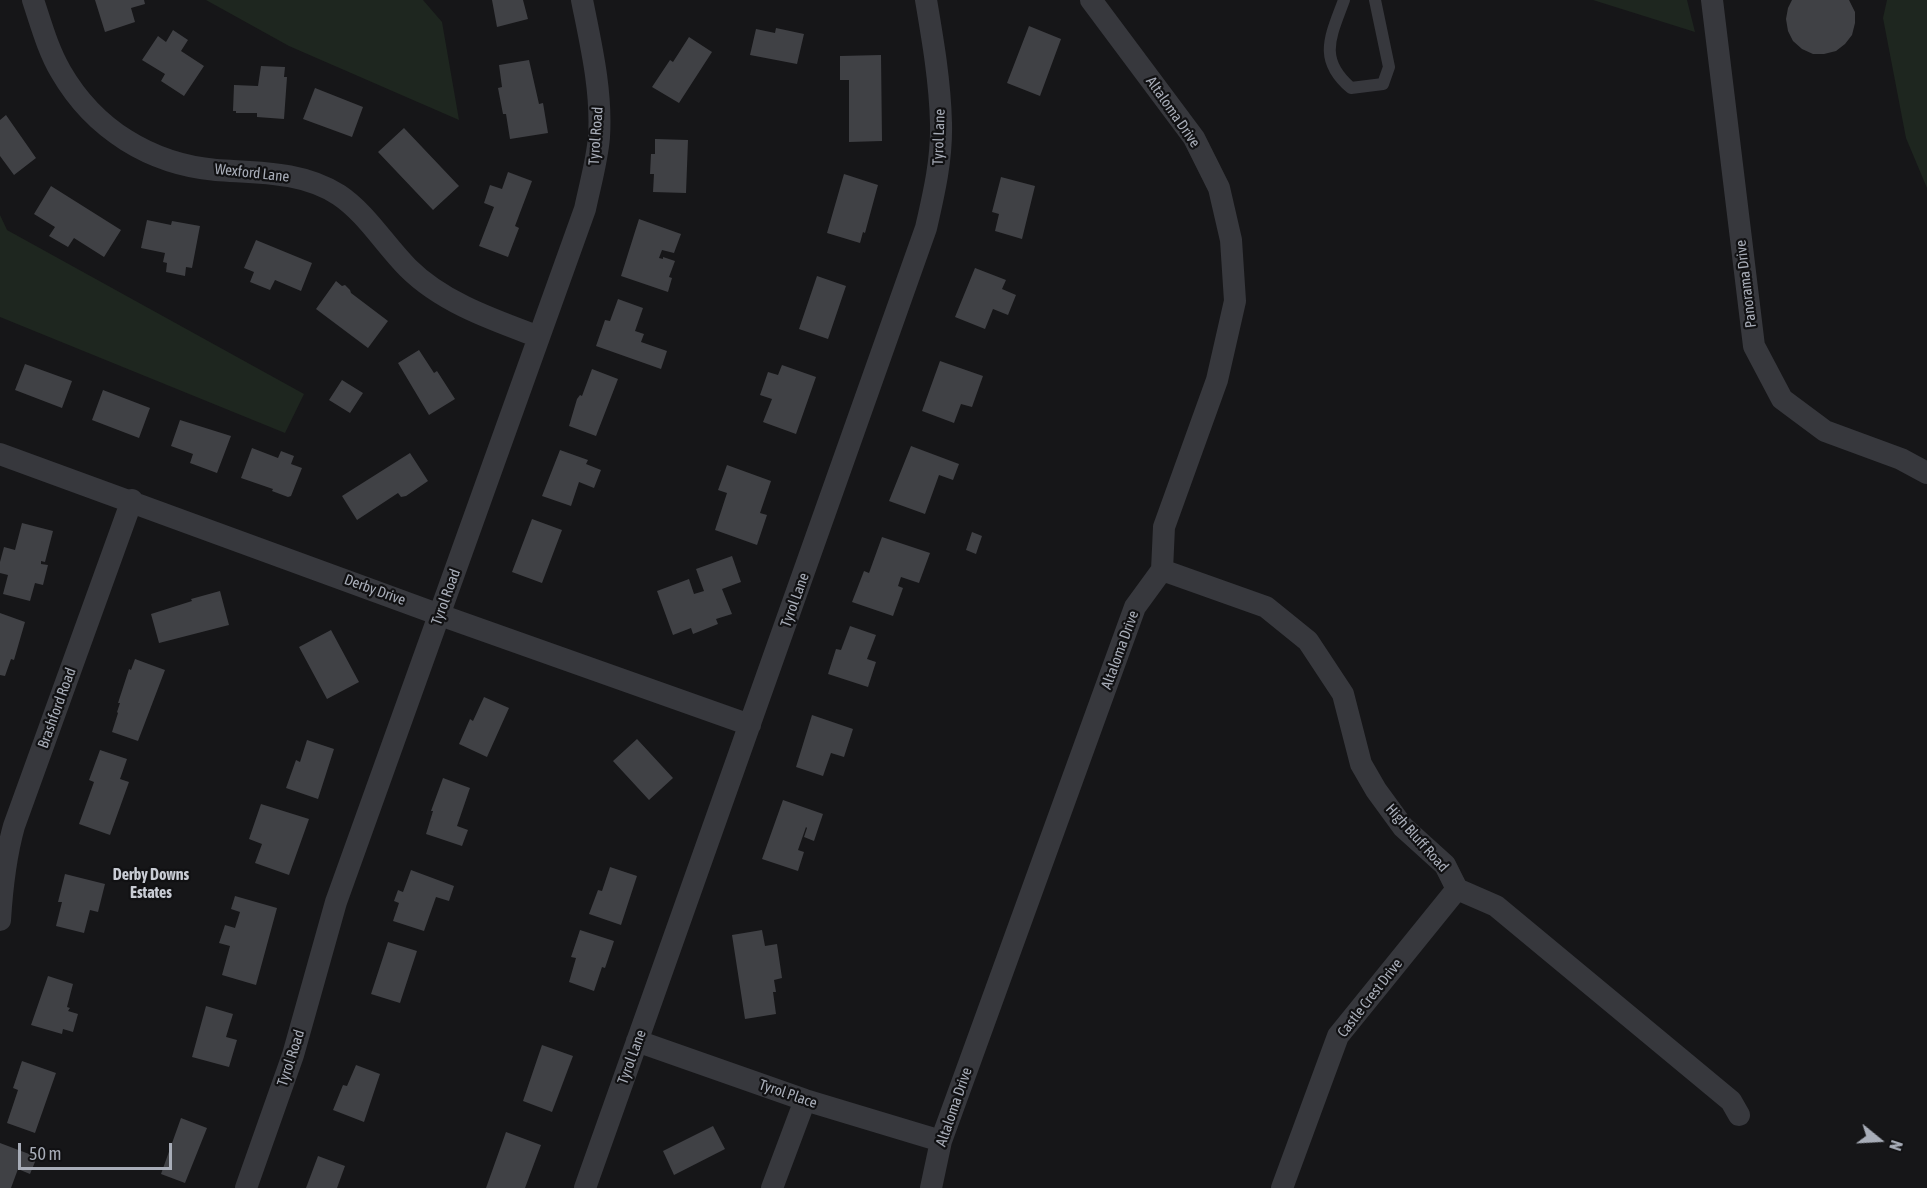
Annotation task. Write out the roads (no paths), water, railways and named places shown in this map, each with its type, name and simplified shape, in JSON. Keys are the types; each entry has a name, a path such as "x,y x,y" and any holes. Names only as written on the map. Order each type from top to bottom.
{"street":[{"name":"Wexford Lane","path":"33,0 46,41 60,70 91,112 120,137 139,148 179,164 216,170 279,174 321,186 340,196 360,213 409,269 433,288 475,311 539,337"},
{"name":"Tyrol Road","path":"246,1188 293,1055 336,902 585,209 599,136 596,68 582,0"},
{"name":"Tyrol Lane","path":"585,1188 926,228 935,190 941,125 936,58 926,0"},
{"name":"Altaloma Drive","path":"931,1188 941,1142 1135,607 1162,570 1164,527 1217,380 1235,301 1231,240 1219,188 1194,138 1091,0"},
{"name":"Panorama Drive","path":"1712,0 1754,346 1782,399 1825,431 1901,459 1927,473"},
{"name":"Derby Drive","path":"0,454 440,615 750,725"},
{"name":"Brashford Road","path":"0,920 3,877 14,826 132,501"},
{"name":"High Bluff Road","path":"1162,570 1266,607 1308,641 1343,694 1361,764 1376,790 1403,827 1444,865 1456,889 1496,906 1731,1101 1739,1115"},
{"name":"Castle Crest Drive","path":"1282,1188 1338,1036 1456,889"},
{"name":"Tyrol Place","path":"638,1041 804,1100 941,1142"},
{"path":"772,1188 804,1100"}],"lane":[{"path":"1344,0 1329,40 1329,59 1339,78 1351,88 1383,84 1389,67 1376,0"}],"district":[{"name":"Derby Downs Estates","path":"151,884"}]}
